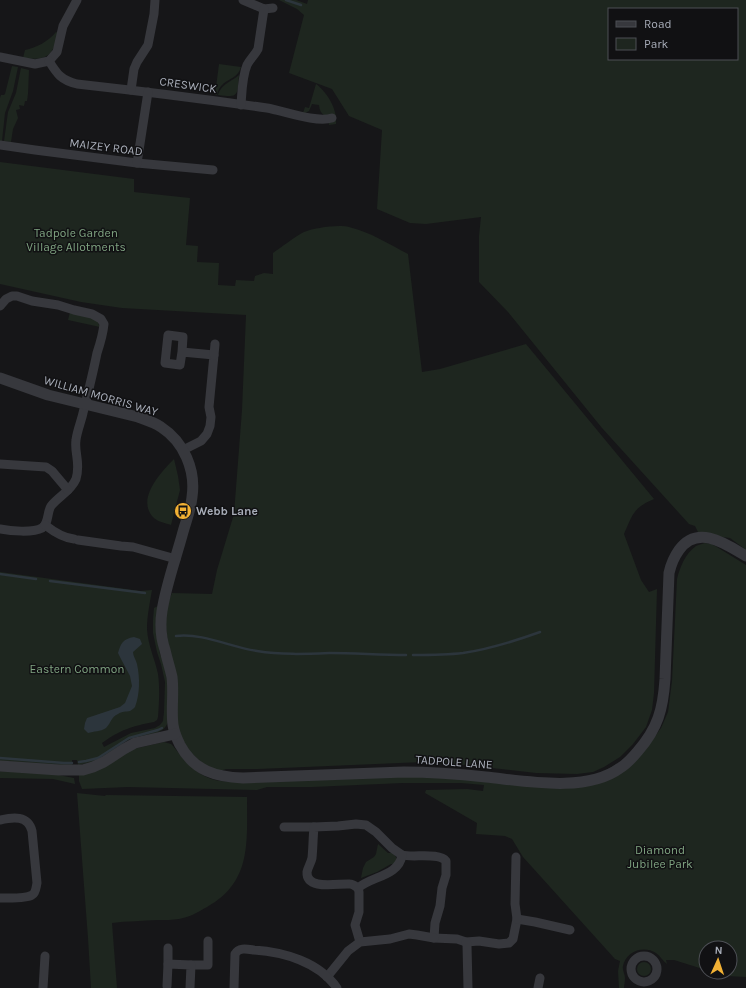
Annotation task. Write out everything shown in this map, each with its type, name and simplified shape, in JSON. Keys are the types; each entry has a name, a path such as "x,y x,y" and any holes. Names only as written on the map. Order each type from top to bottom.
{"street":[{"path":"0,57 35,64 49,61 57,52 63,26 77,0"},
{"path":"131,90 134,69 148,45 155,0"},
{"path":"241,104 247,65 258,49 268,9 243,0"},
{"name":"CRESWICK","path":"49,61 58,74 67,81 77,84 241,104 322,119 332,118"},
{"path":"137,163 148,92"},
{"name":"MAIZEY ROAD","path":"0,145 211,172"},
{"path":"0,306 6,299 12,296 17,296 32,301 58,305 92,314 101,319 104,324 76,441 78,464 74,482 68,490 50,507 45,525 39,529 32,531 0,529"},
{"path":"183,450 201,441 207,434 210,426 215,344"},
{"path":"182,352 214,355"},
{"name":"WILLIAM MORRIS WAY","path":"0,378 48,395 149,421 160,426 183,450 191,470 193,495 164,601 161,622 163,644 172,679 173,724 175,734"},
{"path":"0,464 46,467 52,471 68,490"},
{"path":"45,525 67,538 133,547 176,559"},
{"name":"TADPOLE LANE","path":"175,734 187,756 200,768 217,775 234,778 429,772 558,784 575,783 606,776 620,768 650,737 661,712 665,679 669,573 675,557 682,546 690,540 701,537 724,543 746,556"},
{"path":"0,766 83,770 104,762 135,743 175,734"},
{"path":"0,820 17,818 30,824 37,883 35,891 32,895 22,898 0,898"},
{"path":"284,827 314,827 356,824 366,826 376,832 392,848 402,855 443,858 446,862 446,875 435,923 434,938"},
{"path":"314,827 312,856 307,871 308,876 310,880 320,884 350,884 355,885 358,888 359,912 355,925 360,942"},
{"path":"358,888 392,871 400,863 402,855"},
{"path":"327,977 348,951 360,942 390,939 409,934 434,938 457,939 466,942 479,941 509,944 513,940 517,919 515,904 516,857"},
{"path":"517,919 570,930"},
{"path":"168,964 208,965 208,941"},
{"path":"466,942 468,988"},
{"path":"166,986 168,948"},
{"path":"234,988 235,954 238,950 242,949 266,951 285,955 307,964 327,977 337,988"},
{"path":"43,988 45,956"},
{"path":"190,988 191,965"},
{"path":"538,988 540,978"}],"green space":[{"path":"279,0 296,0 307,4 308,0 746,0 746,550 730,538 699,534 695,526 689,524 602,428 508,312 479,282 479,236 481,217 426,224 410,223 377,209 382,130 349,116 332,89 289,73 304,15 297,9"},
{"path":"56,32 58,33 55,46 47,56 31,59 23,58 25,50 42,44"},
{"path":"219,64 241,67 239,72 225,82 219,89 217,95 215,95"},
{"path":"12,66 18,67 13,91 5,113 2,141 0,141 0,98 1,95 5,94"},
{"path":"21,68 29,70 27,101 25,101 24,106 19,105 20,109 16,110 18,118 13,129 11,142 4,141 8,112 16,93"},
{"path":"239,75 236,94 230,96 218,95 221,88"},
{"path":"316,84 328,96 331,102 335,113 336,124 329,125 329,123 335,121 322,114 319,105 312,104 309,111 303,113 305,107 309,108"},
{"name":"Tadpole Garden Village Allotments","path":"0,162 134,179 134,192 190,198 186,245 198,246 197,262 219,263 218,285 235,286 236,280 254,281 255,276 264,273 273,274 273,253 304,232 326,227 345,226 357,229 379,239 408,254 422,372 440,369 526,344 654,499 642,505 634,512 624,534 641,580 649,592 657,589 654,693 652,710 646,727 633,744 620,757 604,767 593,772 577,774 536,773 423,762 226,769 220,771 208,767 189,752 178,730 165,619 172,593 212,594 217,570 234,514 242,410 246,315 122,308 81,302 0,284"},
{"path":"70,312 97,320 100,327 68,320"},
{"path":"174,459 180,490 171,525 154,518 149,511 147,503 152,487 163,471"},
{"name":"Diamond Jubilee Park","path":"705,543 712,544 746,565 746,977 738,977 738,940 698,940 698,968 674,960 666,960 667,964 656,953 646,950 636,951 632,953 625,961 623,968 625,978 624,988 619,988 618,971 620,961 615,959 523,857 512,839 505,836 476,834 477,823 425,793 426,790 467,789 483,791 484,785 461,783 403,783 312,787 267,787 257,790 128,787 82,789 79,781 79,774 133,749 164,742 171,744 199,773 205,777 220,781 431,774 578,786 648,746 661,728 668,712 672,681 677,579 681,565 692,549"},
{"name":"Eastern Common","path":"0,572 141,591 152,590 147,629 158,674 158,717 154,722 126,729 102,743 104,747 131,733 155,728 163,721 165,682 153,633 154,608 158,606 157,636 160,654 168,676 168,722 165,727 157,733 130,739 104,757 93,762 78,765 77,760 72,760 71,766 0,761"},
{"path":"0,771 53,774 74,778 75,784 53,779 0,778"},
{"path":"77,793 105,796 247,797 247,830 244,860 232,886 222,897 200,911 183,918 174,920 112,923 117,988 91,988"},
{"path":"378,844 388,853 394,854 396,858 395,864 391,864 377,872 361,878 366,862 376,854"},
{"path":"641,962 647,962 651,966 651,972 647,976 641,976 637,972 637,966"}],"shaded area":[{"path":"134,637 140,639 142,644 133,652 139,675 139,691 135,707 130,711 121,712 116,715 112,718 106,728 88,733 84,729 87,718 120,707 125,703 132,686 130,676 118,653 123,642"}],"waterway":[{"path":"286,0 301,5"},
{"path":"0,574 36,579"},
{"path":"50,581 145,593"},
{"path":"413,655 463,653 521,639 540,632"},
{"path":"176,636 207,638 247,649 275,653 406,655"},
{"path":"79,762 98,758 129,738 162,728"},
{"path":"0,758 72,763"}],"place":[{"name":"Webb Lane","path":"183,511"}]}
